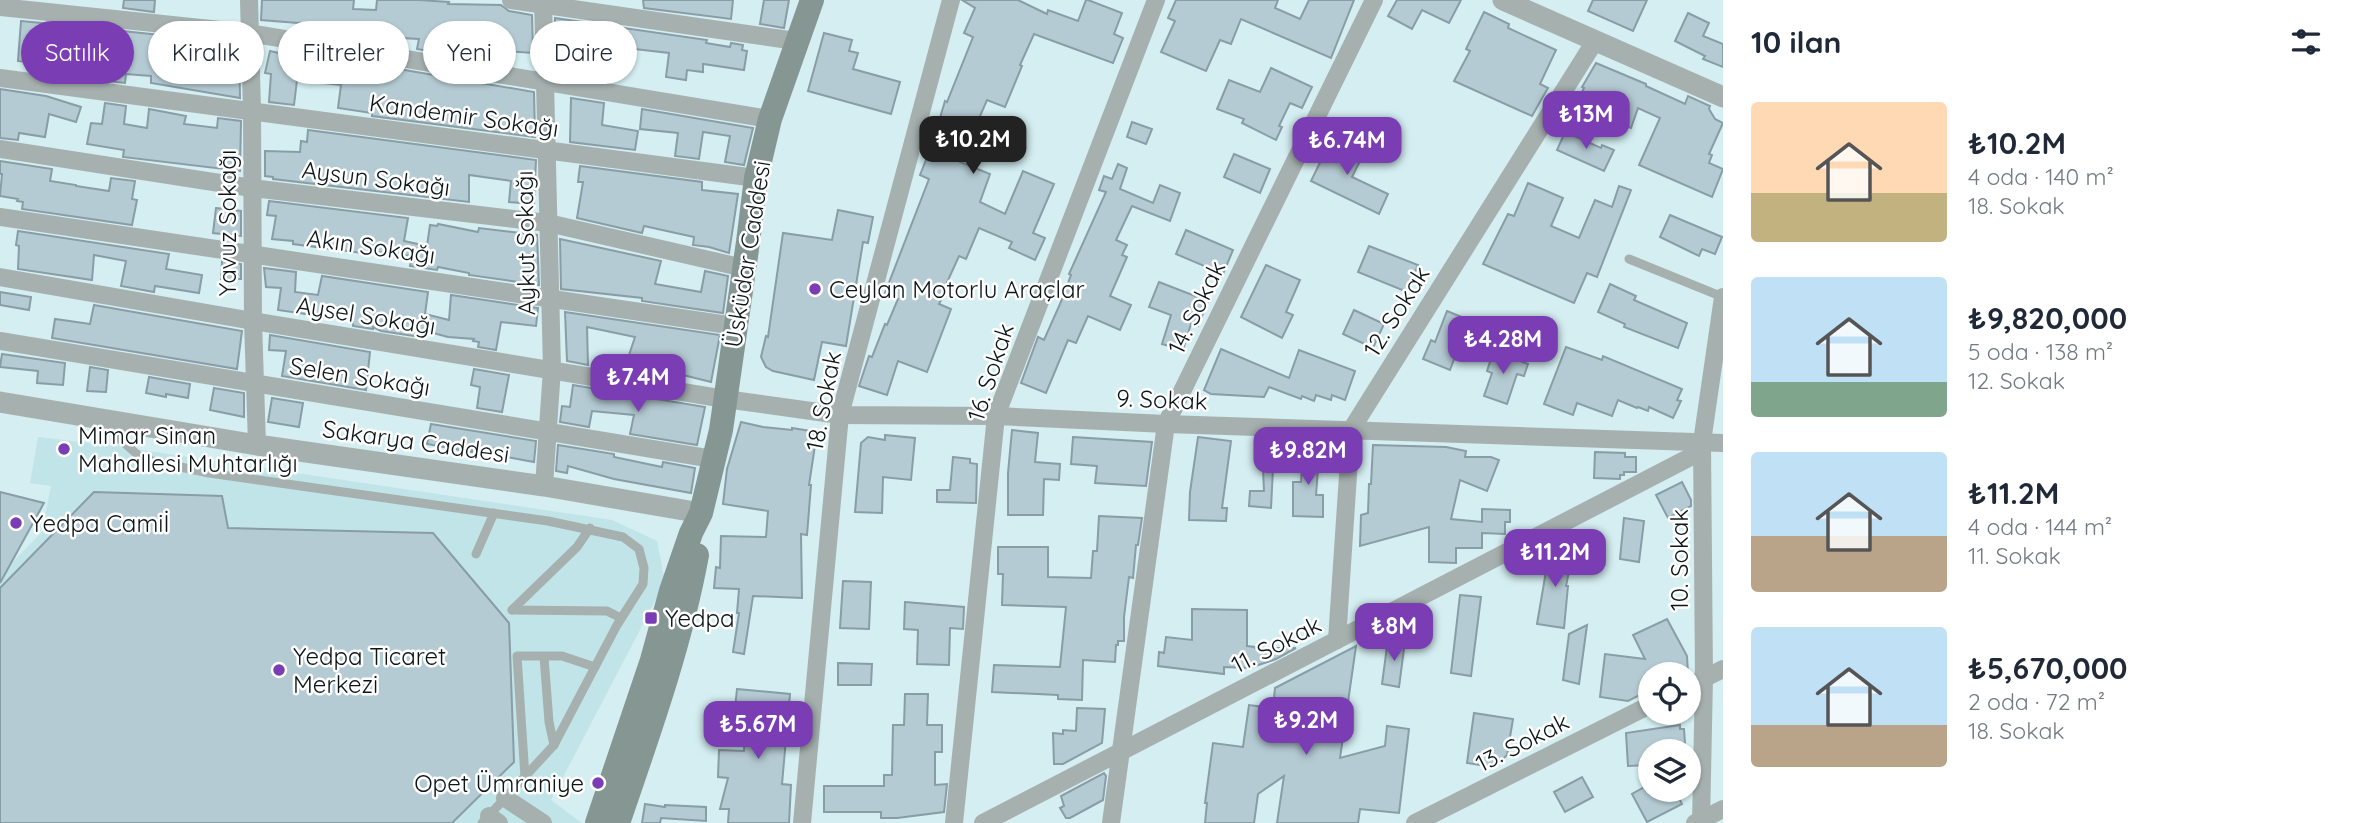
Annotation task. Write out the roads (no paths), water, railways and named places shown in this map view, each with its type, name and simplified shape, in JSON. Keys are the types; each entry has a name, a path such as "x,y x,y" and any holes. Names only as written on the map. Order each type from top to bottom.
{"main road":[{"name":"Üsküdar Caddesi","path":"597,823 652,660 687,544 701,513 721,430 756,178 770,118 812,0"},
{"name":"Üsküdar Caddesi","path":"618,823 688,604 701,532 701,513"}],"street":[{"name":"Yavuz Sokağı","path":"248,0 249,21"},
{"path":"510,0 543,2 796,41"},
{"name":"18. Sokak","path":"803,823 839,415 951,0"},
{"name":"16. Sokak","path":"954,823 996,416 1156,0"},
{"name":"14. Sokak","path":"1111,823 1166,424 1374,0"},
{"path":"1503,0 1723,97"},
{"name":"Aykut Sokağı","path":"543,2 544,21"},
{"path":"0,7 148,22"},
{"path":"264,35 530,77"},
{"name":"12. Sokak","path":"1337,640 1351,430 1595,41"},
{"name":"Kandemir Sokağı","path":"0,78 756,178"},
{"name":"Yavuz Sokağı","path":"251,84 251,253 257,445"},
{"name":"Aykut Sokağı","path":"544,485 552,369 546,84"},
{"path":"570,84 770,118"},
{"name":"Aysun Sokağı","path":"0,149 252,188 548,223 744,268"},
{"name":"Akın Sokağı","path":"0,216 735,326"},
{"name":"Aysel Sokağı","path":"0,277 725,399"},
{"name":"10. Sokak","path":"1697,662 1702,446 1723,297"},
{"name":"Selen Sokağı","path":"0,341 713,459"},
{"name":"9. Sokak","path":"725,399 839,415 996,416 1702,446 1723,443"},
{"name":"Sakarya Caddesi","path":"0,402 257,445 544,485 701,513"},
{"path":"0,415 68,413"},
{"name":"11. Sokak","path":"983,823 1337,640 1702,446"},
{"path":"1701,679 1723,668"},
{"name":"13. Sokak","path":"1415,823 1638,711"},
{"name":"10. Sokak","path":"1697,725 1699,822"},
{"path":"505,798 543,823"},
{"path":"1699,822 1723,809"}],"lane":[{"path":"1629,260 1723,297"},
{"path":"103,419 139,456 152,461 209,473 590,528 623,537 639,549 644,568 643,584 621,618 554,745 505,798 490,821"},
{"path":"476,554 494,513"},
{"path":"590,528 577,547 512,610 607,611 621,618"},
{"path":"525,778 517,656 562,656 595,667"},
{"path":"544,657 549,722 554,745"}],"place":[{"name":"Ceylan Motorlu Araçlar","path":"815,289"},
{"name":"Mimar Sinan Mahallesi Muhtarlığı","path":"64,449"},
{"name":"Yedpa Camiİ","path":"16,523"},
{"name":"Yedpa","path":"651,618"},
{"name":"Yedpa Ticaret Merkezi","path":"279,670"},
{"name":"Opet Ümraniye","path":"598,783"}]}
